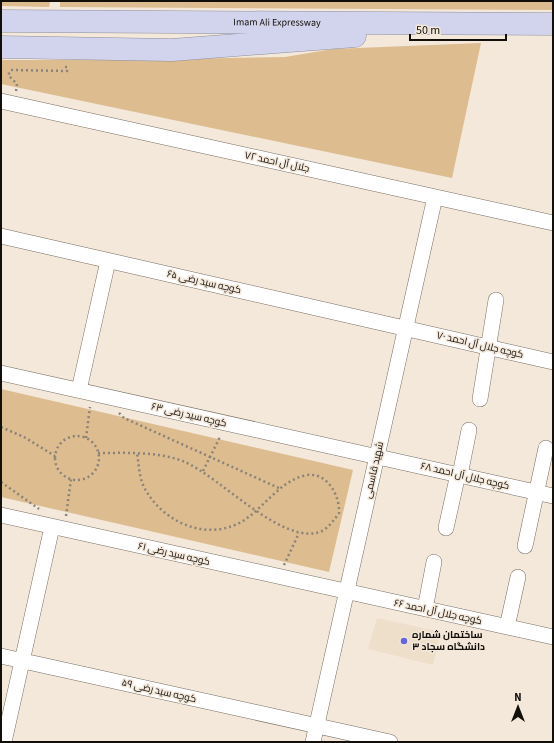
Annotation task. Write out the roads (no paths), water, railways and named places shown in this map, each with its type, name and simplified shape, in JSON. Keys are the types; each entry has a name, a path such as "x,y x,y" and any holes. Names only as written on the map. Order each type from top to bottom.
{"highway":[{"name":"Imam Ali Expressway","path":"1,21 553,24"},
{"path":"1,47 172,50 514,24"}],"street":[{"name":"جلال آل احمد ۷۲","path":"7,103 553,223"},
{"name":"شهید قاسمی","path":"313,742 436,197"},
{"name":"کوچه سید رضی ۶۵","path":"1,236 406,328"},
{"path":"86,392 108,260"},
{"path":"480,399 496,300"},
{"name":"کوچه جلال آل احمد ۷۰","path":"406,328 553,362"},
{"name":"کوچه سید رضی ۶۳","path":"1,373 377,456"},
{"path":"446,528 469,430"},
{"path":"525,546 546,448"},
{"name":"کوچه جلال آل احمد ۶۸","path":"377,456 553,496"},
{"name":"کوچه سید رضی ۶۱","path":"1,515 347,592"},
{"path":"4,742 22,661 58,528"},
{"path":"425,609 434,562"},
{"path":"507,627 518,577"},
{"name":"کوچه جلال آل احمد ۶۶","path":"347,592 553,637"},
{"name":"کوچه سید رضی ۵۹","path":"1,656 390,742"}],"place":[{"name":"ساختمان شماره ۳ دانشگاه سجاد","path":"404,641"}]}
